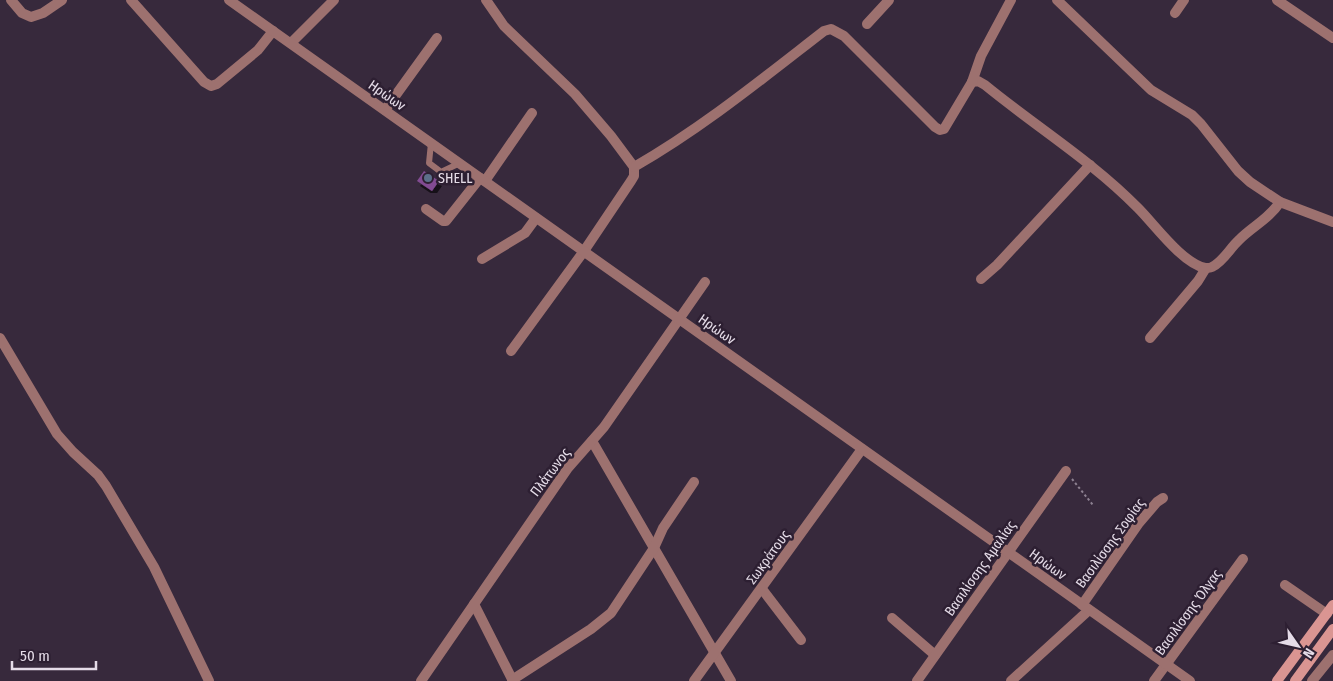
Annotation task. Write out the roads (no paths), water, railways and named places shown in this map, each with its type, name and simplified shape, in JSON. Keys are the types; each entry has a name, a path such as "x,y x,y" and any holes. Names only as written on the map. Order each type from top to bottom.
{"main road":[{"path":"1277,681 1330,609"},
{"path":"1295,681 1333,629"}],"street":[{"path":"11,0 22,13 31,17 43,13 62,0"},
{"path":"131,0 204,82 211,86 217,84 258,50 273,31"},
{"name":"Ηρώων","path":"230,0 1190,681"},
{"path":"291,43 334,0"},
{"path":"866,24 890,0"},
{"path":"634,167 722,110 824,31 832,29 844,36 940,130 944,129 972,82 981,56 1011,0"},
{"path":"1057,0 1151,90 1196,120 1238,171 1257,187 1280,202 1333,222"},
{"path":"1175,13 1184,0"},
{"path":"1277,0 1333,38"},
{"path":"489,1 504,26 552,71 593,114 634,167 634,176 631,181 584,251 511,351"},
{"path":"385,110 437,38"},
{"path":"972,82 978,81 985,85 1090,165 1136,205 1182,255 1206,268 1212,268 1246,233 1273,214 1280,202"},
{"path":"426,209 443,221 446,221 482,180 532,114"},
{"path":"981,279 998,265 1090,165"},
{"path":"482,259 525,233 536,218"},
{"path":"1150,338 1180,303 1206,268"},
{"name":"Πλάτωνος","path":"421,681 568,468 592,441 704,282"},
{"path":"0,338 57,434 98,475 117,504 154,567 209,681"},
{"path":"592,441 731,681"},
{"name":"Σωκράτους","path":"694,681 862,449"},
{"name":"Βασιλίσσης Αμαλίας","path":"917,681 1066,471"},
{"path":"474,604 512,680 605,619 619,602 694,482"},
{"name":"Βασιλίσσης Σοφίας","path":"1011,681 1085,608 1139,523 1157,502 1163,498"},
{"name":"Βασιλίσσης Όλγας","path":"1154,681 1167,666 1243,559"},
{"path":"1286,586 1330,609"},
{"path":"762,589 801,640"},
{"path":"892,618 935,655"},
{"path":"1312,681 1333,655"}],"lane":[{"path":"430,143 430,163 441,172 460,163"}],"place":[{"name":"SHELL","path":"428,178"}]}
